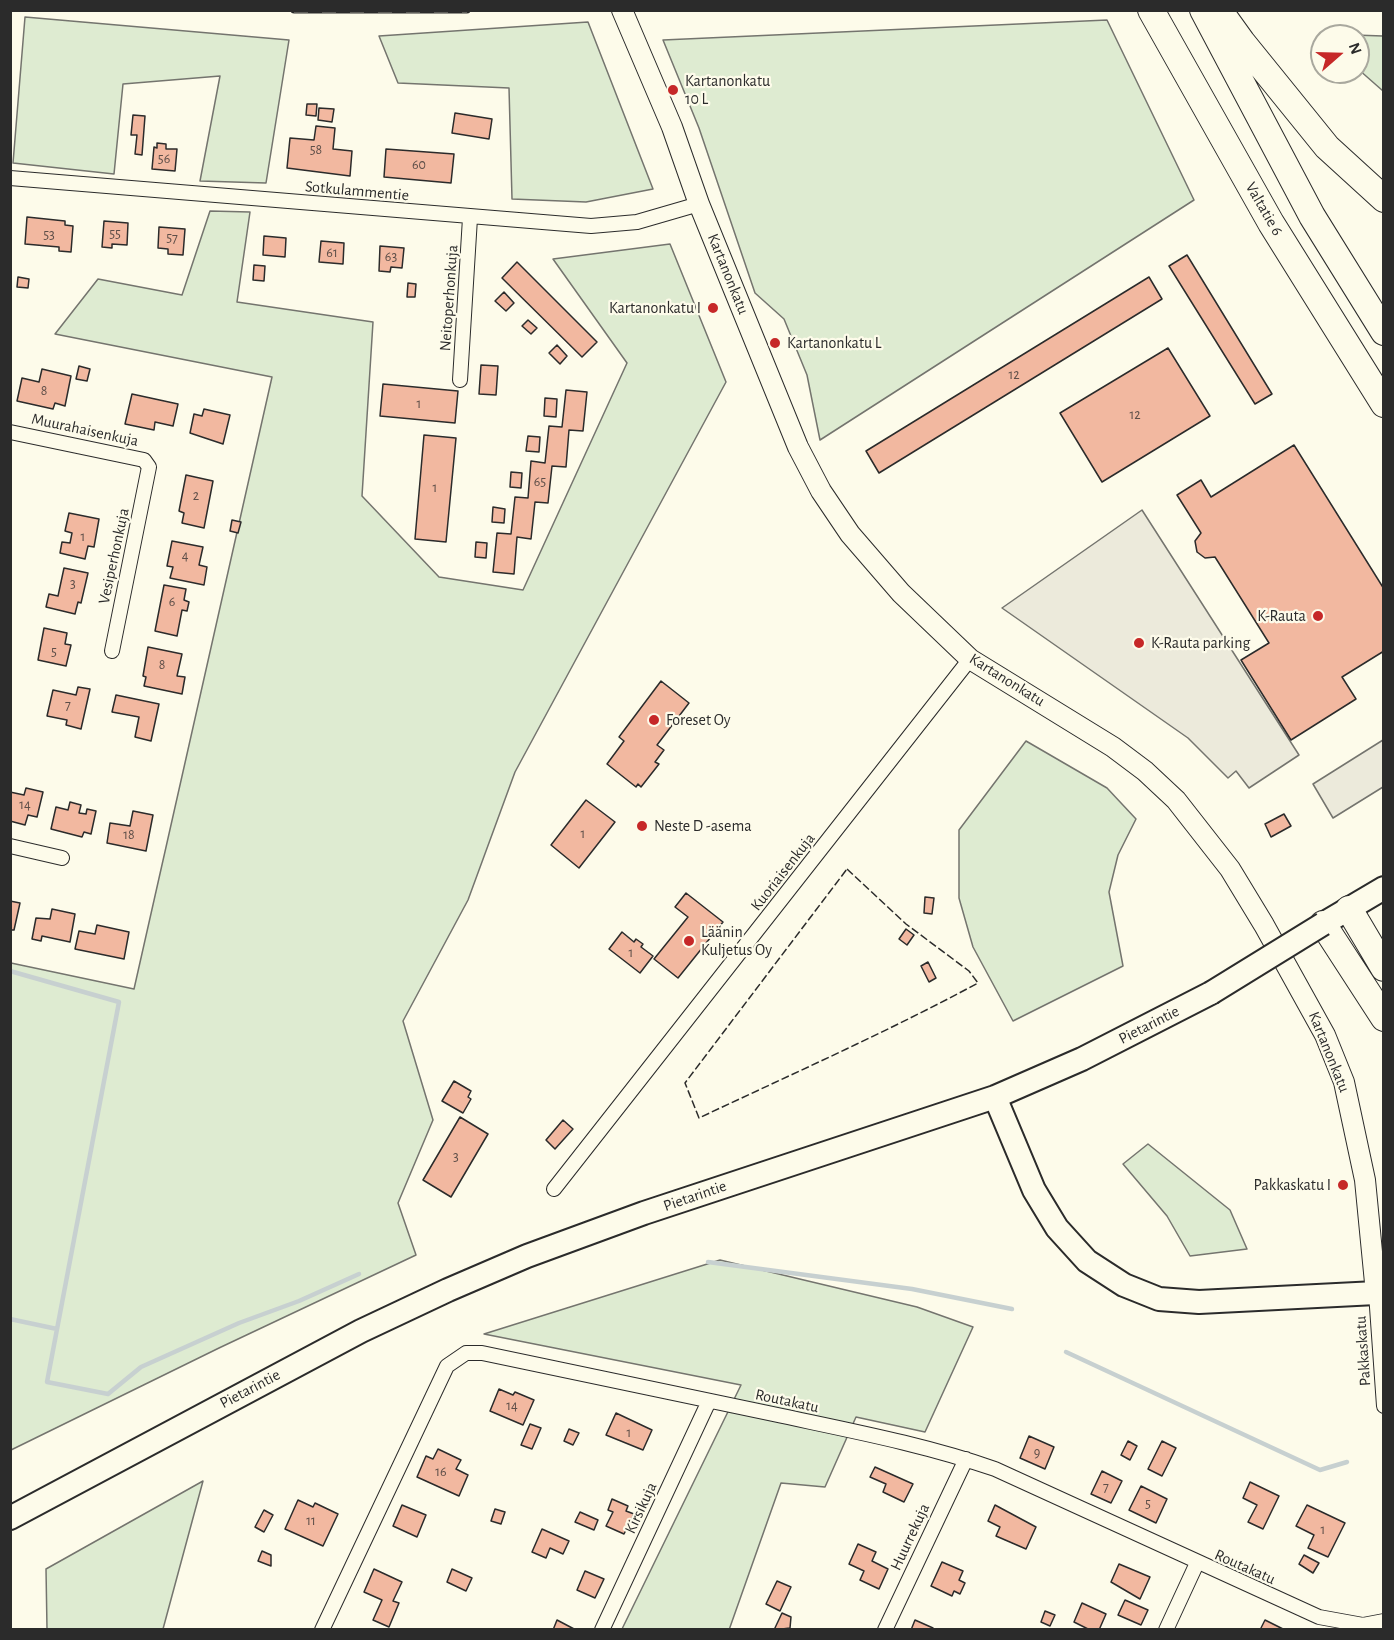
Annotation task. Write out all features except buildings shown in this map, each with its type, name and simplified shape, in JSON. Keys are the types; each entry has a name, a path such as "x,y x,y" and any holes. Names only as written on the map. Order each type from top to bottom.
{"highway":[{"name":"Valtatie 6","path":"1151,10 1271,223 1383,404"},
{"path":"1203,10 1312,216 1383,332"},
{"path":"1219,10 1327,147 1383,199"},
{"path":"1349,909 1383,968"},
{"path":"1323,924 1383,1018"}],"main road":[{"name":"Kartanonkatu","path":"622,10 672,127 699,204 798,447 821,491 850,534 901,593 969,659 1113,747 1145,771 1176,800 1230,869 1303,992 1325,1035 1344,1082 1365,1180 1376,1293"},
{"name":"Pietarintie","path":"10,1518 361,1331 497,1269 656,1210 994,1098 1083,1059 1211,993 1383,888"},
{"path":"994,1098 1034,1190 1057,1228 1087,1261 1124,1285 1160,1299 1199,1302 1376,1293"}],"street":[{"name":"Sotkulammentie","path":"10,178 470,218 591,226 637,222 699,204"},
{"name":"Neitoperhonkuja","path":"460,380 470,218"},
{"name":"Muurahaisenkuja","path":"10,432 144,460 149,467"},
{"name":"Vesiperhonkuja","path":"112,651 149,467"},
{"name":"Kuoriaisenkuja","path":"554,1190 969,659"},
{"path":"10,846 62,858"},
{"name":"Pakkaskatu","path":"1376,1293 1383,1407"},
{"name":"Routakatu","path":"322,1629 442,1376 456,1358 466,1353 482,1353 710,1401 888,1439 966,1459 1086,1510 1197,1563 1319,1617 1364,1625 1383,1621"},
{"name":"Kirsikuja","path":"602,1629 710,1401"},
{"name":"Huurrekuja","path":"885,1629 966,1459"},
{"path":"1166,1629 1197,1563"}],"green space":[{"path":"25,17 289,40 266,183 200,181 220,76 123,84 114,174 13,163"},
{"path":"1107,20 1194,200 820,440 807,375 784,319 755,293 699,128 663,40"},
{"path":"588,22 653,189 586,202 512,199 509,88 398,83 379,36"},
{"path":"1370,36 1383,36 1383,91 1370,80"},
{"path":"210,211 250,212 237,302 373,322 362,496 439,577 523,590 627,363 553,259 670,244 726,382 515,772 468,900 403,1021 433,1120 398,1203 416,1255 11,1450 11,963 134,989 272,377 55,334 98,279 182,295"},
{"path":"1026,741 1107,788 1136,819 1118,855 1109,892 1123,966 1013,1021 973,947 959,898 959,830"},
{"path":"1148,1144 1230,1210 1247,1249 1190,1256 1167,1216 1123,1164"},
{"path":"720,1260 917,1307 973,1327 925,1432 856,1417 825,1487 781,1483 729,1630 622,1629 741,1385 484,1334"},
{"path":"203,1481 163,1629 47,1629 46,1569"}],"shaded area":[{"name":"K-Rauta parking","path":"1142,510 1299,755 1249,788 1236,771 1228,778 1188,738 1002,608"},
{"path":"1383,740 1383,787 1333,818 1313,784"}],"waterway":[{"path":"10,971 119,1002 47,1382 108,1394 141,1367 239,1323 299,1301 359,1274"},
{"path":"708,1262 912,1289 1012,1309"},
{"path":"10,1319 57,1329"},
{"path":"1066,1352 1320,1470 1347,1462"}],"railway":[{"path":"294,10 467,10"}],"fence":[{"path":"847,869 906,924 969,971 978,983 874,1036 699,1118 685,1083 847,869"}],"place":[{"name":"Kartanonkatu 10 L","path":"673,90"},
{"name":"Kartanonkatu I","path":"713,308"},
{"name":"Kartanonkatu L","path":"775,343"},
{"name":"K-Rauta","path":"1318,616"},
{"name":"K-Rauta parking","path":"1139,643"},
{"name":"Foreset Oy","path":"654,720"},
{"name":"Neste D -asema","path":"642,826"},
{"name":"Läänin Kuljetus Oy","path":"689,941"},
{"name":"Pakkaskatu I","path":"1343,1185"}]}
